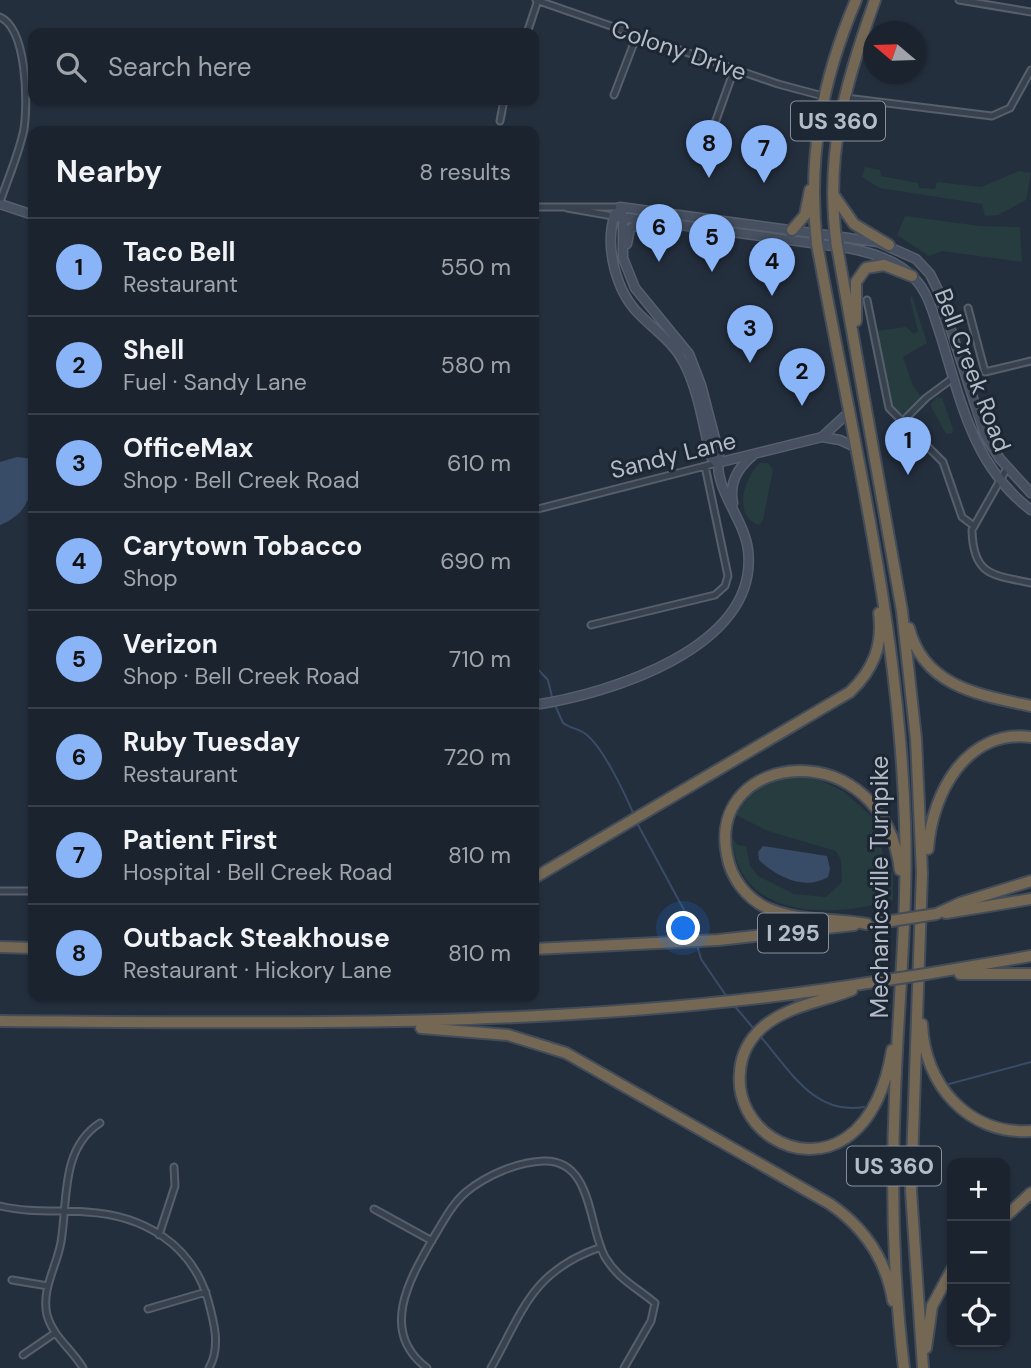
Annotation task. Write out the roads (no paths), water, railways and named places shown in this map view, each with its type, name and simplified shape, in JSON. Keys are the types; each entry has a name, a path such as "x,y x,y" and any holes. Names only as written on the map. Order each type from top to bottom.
{"highway":[{"name":"Mechanicsville Turnpike","path":"856,0 823,96 813,177 817,244 887,618 900,723 905,825 904,934 895,1093 894,1204 903,1368"},
{"name":"Mechanicsville Turnpike","path":"875,0 842,98 834,150 833,193 836,246 887,523 905,638 916,739 922,850 911,1180 914,1261 925,1368"},
{"path":"792,230 805,215 813,177"},
{"path":"833,193 854,224 889,245"},
{"path":"856,352 858,277 866,268 878,265 912,276"},
{"path":"539,875 840,699 867,673 880,635 862,485"},
{"path":"887,523 910,632 924,660 938,675 963,689 1031,706"},
{"path":"921,932 930,834 950,779 966,757 984,744 1011,736 1031,737"},
{"path":"872,923 785,914 762,905 741,887 728,860 726,828 739,800 754,784 788,771 814,771 839,779 870,800 884,819 895,848 904,934"},
{"path":"951,910 1031,881"},
{"path":"951,910 1031,899"},
{"name":"I 295","path":"539,948 718,940 872,923 951,910"},
{"path":"0,947 28,948"},
{"path":"956,972 1031,956"},
{"path":"920,961 924,1042 930,1068 940,1087 956,1105 979,1121 1004,1130 1031,1131"},
{"path":"873,982 803,1005 771,1021 757,1033 743,1057 739,1079 741,1097 749,1115 762,1131 779,1142 806,1149 827,1146 844,1139 866,1118 884,1083 890,1058 902,964"},
{"path":"956,972 1031,974"},
{"name":"I 295","path":"0,1021 359,1024 565,1015 752,998 956,972"},
{"path":"359,1024 485,1031 552,1048 594,1068 830,1203 864,1233 886,1272 903,1368"},
{"path":"1010,1212 1031,1193"},
{"path":"925,1368 929,1318 937,1294 947,1277"}],"street":[{"name":"Colony Drive","path":"537,0 734,70 823,96"},
{"path":"529,28 537,0"},
{"path":"959,0 1031,12"},
{"path":"0,17 7,20 16,34 21,57 25,114 21,143 0,203 28,213"},
{"path":"614,95 637,35"},
{"path":"706,148 734,70"},
{"path":"842,98 992,116 1010,108 1028,87 1031,70"},
{"path":"500,121 503,105"},
{"path":"539,207 620,208"},
{"path":"564,207 613,216"},
{"path":"539,704 583,695 687,654 721,627 739,597 748,565 746,540 717,463 711,457 692,381 681,358 667,340 633,308 619,283 612,250 613,216 620,208"},
{"path":"620,208 623,218 622,251 626,268 642,302 675,334 689,354 701,385 719,454 717,463"},
{"name":"Bell Creek Road","path":"620,208 835,234 889,245 916,259 934,282 989,444 1031,493"},
{"name":"Bell Creek Road","path":"613,216 836,246 885,259 912,276 929,300 976,445 1000,481 1031,510"},
{"path":"626,268 628,234 643,221"},
{"path":"867,300 887,404 901,424 943,461 961,514 974,526"},
{"path":"968,308 985,372 1031,361"},
{"path":"901,424 920,403 953,378"},
{"name":"Sandy Lane","path":"539,509 822,437 848,413"},
{"path":"822,437 840,440 855,447"},
{"path":"734,512 731,494 733,480 740,468 756,453"},
{"path":"591,625 715,595 725,586 728,576 705,466"},
{"path":"1007,468 974,526 972,542 983,569 989,574 1031,583"},
{"path":"0,891 28,891"},
{"path":"83,1368 55,1333 46,1306 48,1286 62,1240 63,1212 72,1162 85,1135 100,1123"},
{"path":"427,1368 407,1346 400,1318 409,1284 432,1241 460,1198 478,1184 513,1167 548,1161 564,1165 582,1184 601,1247 623,1281 656,1306 624,1368"},
{"path":"159,1235 175,1186 174,1167"},
{"path":"0,1206 108,1214 176,1244 189,1257 206,1292 216,1348 209,1368"},
{"path":"374,1209 432,1241"},
{"path":"491,1368 546,1276 566,1261 601,1247"},
{"path":"12,1280 48,1286"},
{"path":"149,1309 206,1292"},
{"path":"23,1355 55,1333"}],"water":[{"path":"17,457 28,458 28,498 25,506 11,520 0,525 0,462"},
{"path":"763,846 827,856 830,869 828,877 810,883 783,877 759,860 758,852"}],"waterway":[{"path":"539,670 548,680 552,697"},
{"path":"555,705 563,723 584,733 600,750 614,772 634,815"},
{"path":"637,823 691,923 695,936"},
{"path":"697,945 701,959 727,997"},
{"path":"733,1004 754,1029"},
{"path":"760,1036 792,1075 817,1097 846,1108 864,1107"},
{"path":"949,1084 1031,1062"}],"place":[{"name":"Outback Steakhouse","path":"709,178"},
{"name":"Patient First","path":"764,183"},
{"name":"Ruby Tuesday","path":"659,262"},
{"name":"Verizon","path":"712,272"},
{"name":"Carytown Tobacco","path":"772,296"},
{"name":"OfficeMax","path":"750,363"},
{"name":"Shell","path":"802,406"},
{"name":"Taco Bell","path":"908,475"}]}
